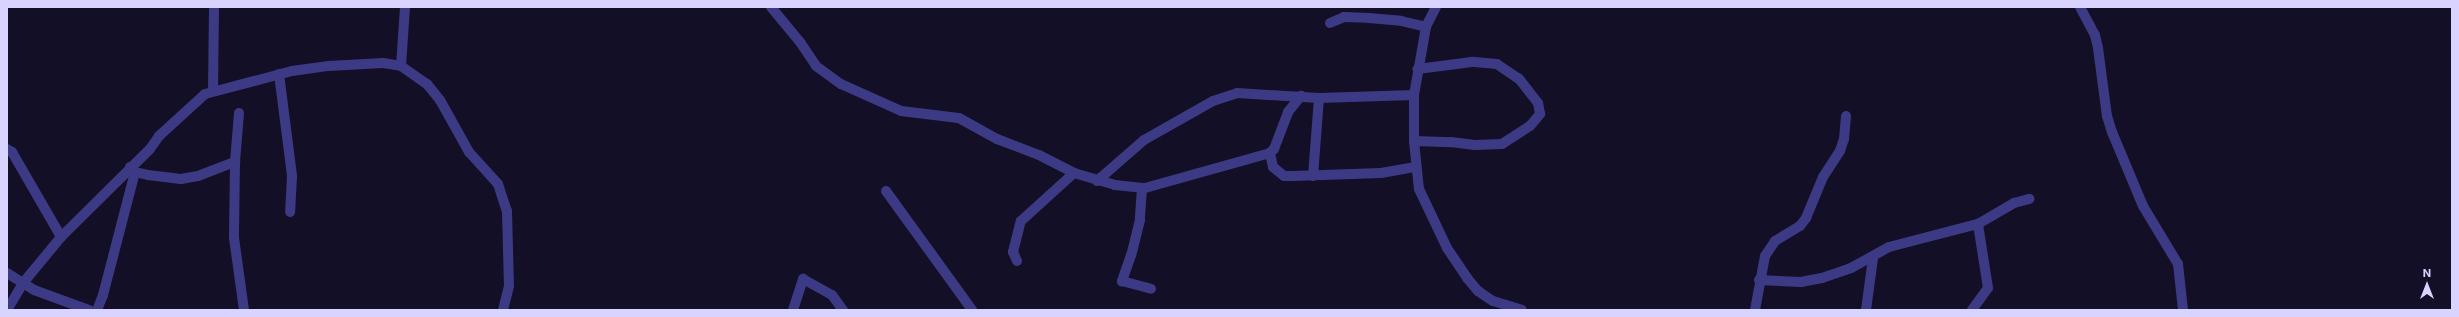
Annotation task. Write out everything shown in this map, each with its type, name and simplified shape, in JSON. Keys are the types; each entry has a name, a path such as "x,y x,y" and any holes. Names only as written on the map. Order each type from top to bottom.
{"street":[{"path":"213,90 214,7"},
{"path":"401,66 405,7"},
{"path":"771,7 800,42 816,66 841,84 901,111 959,118 997,139 1039,154 1074,173 1097,181 1142,188 1270,153 1274,149 1288,112 1301,96"},
{"path":"1436,7 1426,27 1417,68 1414,95 1415,167 1424,201 1447,248 1467,278 1478,291 1493,301 1522,310"},
{"path":"2080,7 2094,35 2098,48 2107,116 2112,132 2143,206 2178,264 2183,310"},
{"path":"1330,23 1344,17 1369,18 1401,21 1426,27"},
{"path":"1414,141 1451,142 1475,145 1502,144 1530,126 1540,114 1538,103 1519,79 1498,64 1472,62 1444,64 1436,68 1417,68"},
{"path":"7,310 23,283 61,237 133,170 196,102 213,90 279,74 329,66 383,63 401,66 433,91 469,152 498,184 507,211 509,286 503,310"},
{"path":"279,74 292,176 290,212"},
{"path":"1097,181 1144,140 1212,102 1245,92 1319,98 1414,95"},
{"path":"1313,176 1319,98"},
{"path":"240,113 235,162 234,238 244,310"},
{"path":"1755,310 1765,256 1775,241 1800,226 1806,218 1823,176 1840,151 1844,139 1846,116"},
{"path":"7,148 12,152 61,237"},
{"path":"1270,153 1273,167 1284,176 1381,173 1415,167"},
{"path":"133,170 160,177 190,178 235,162"},
{"path":"97,310 103,295 133,170"},
{"path":"1017,261 1013,252 1021,221 1074,173"},
{"path":"1142,188 1140,220 1132,255 1122,281 1151,289"},
{"path":"886,191 972,310"},
{"path":"1760,280 1801,282 1822,278 1873,258 1889,248 1978,224 2014,203 2029,199"},
{"path":"1972,310 1988,288 1978,224"},
{"path":"1866,310 1873,258"},
{"path":"7,273 23,283 89,310"},
{"path":"793,310 801,280 804,279 832,295 843,310"}]}
